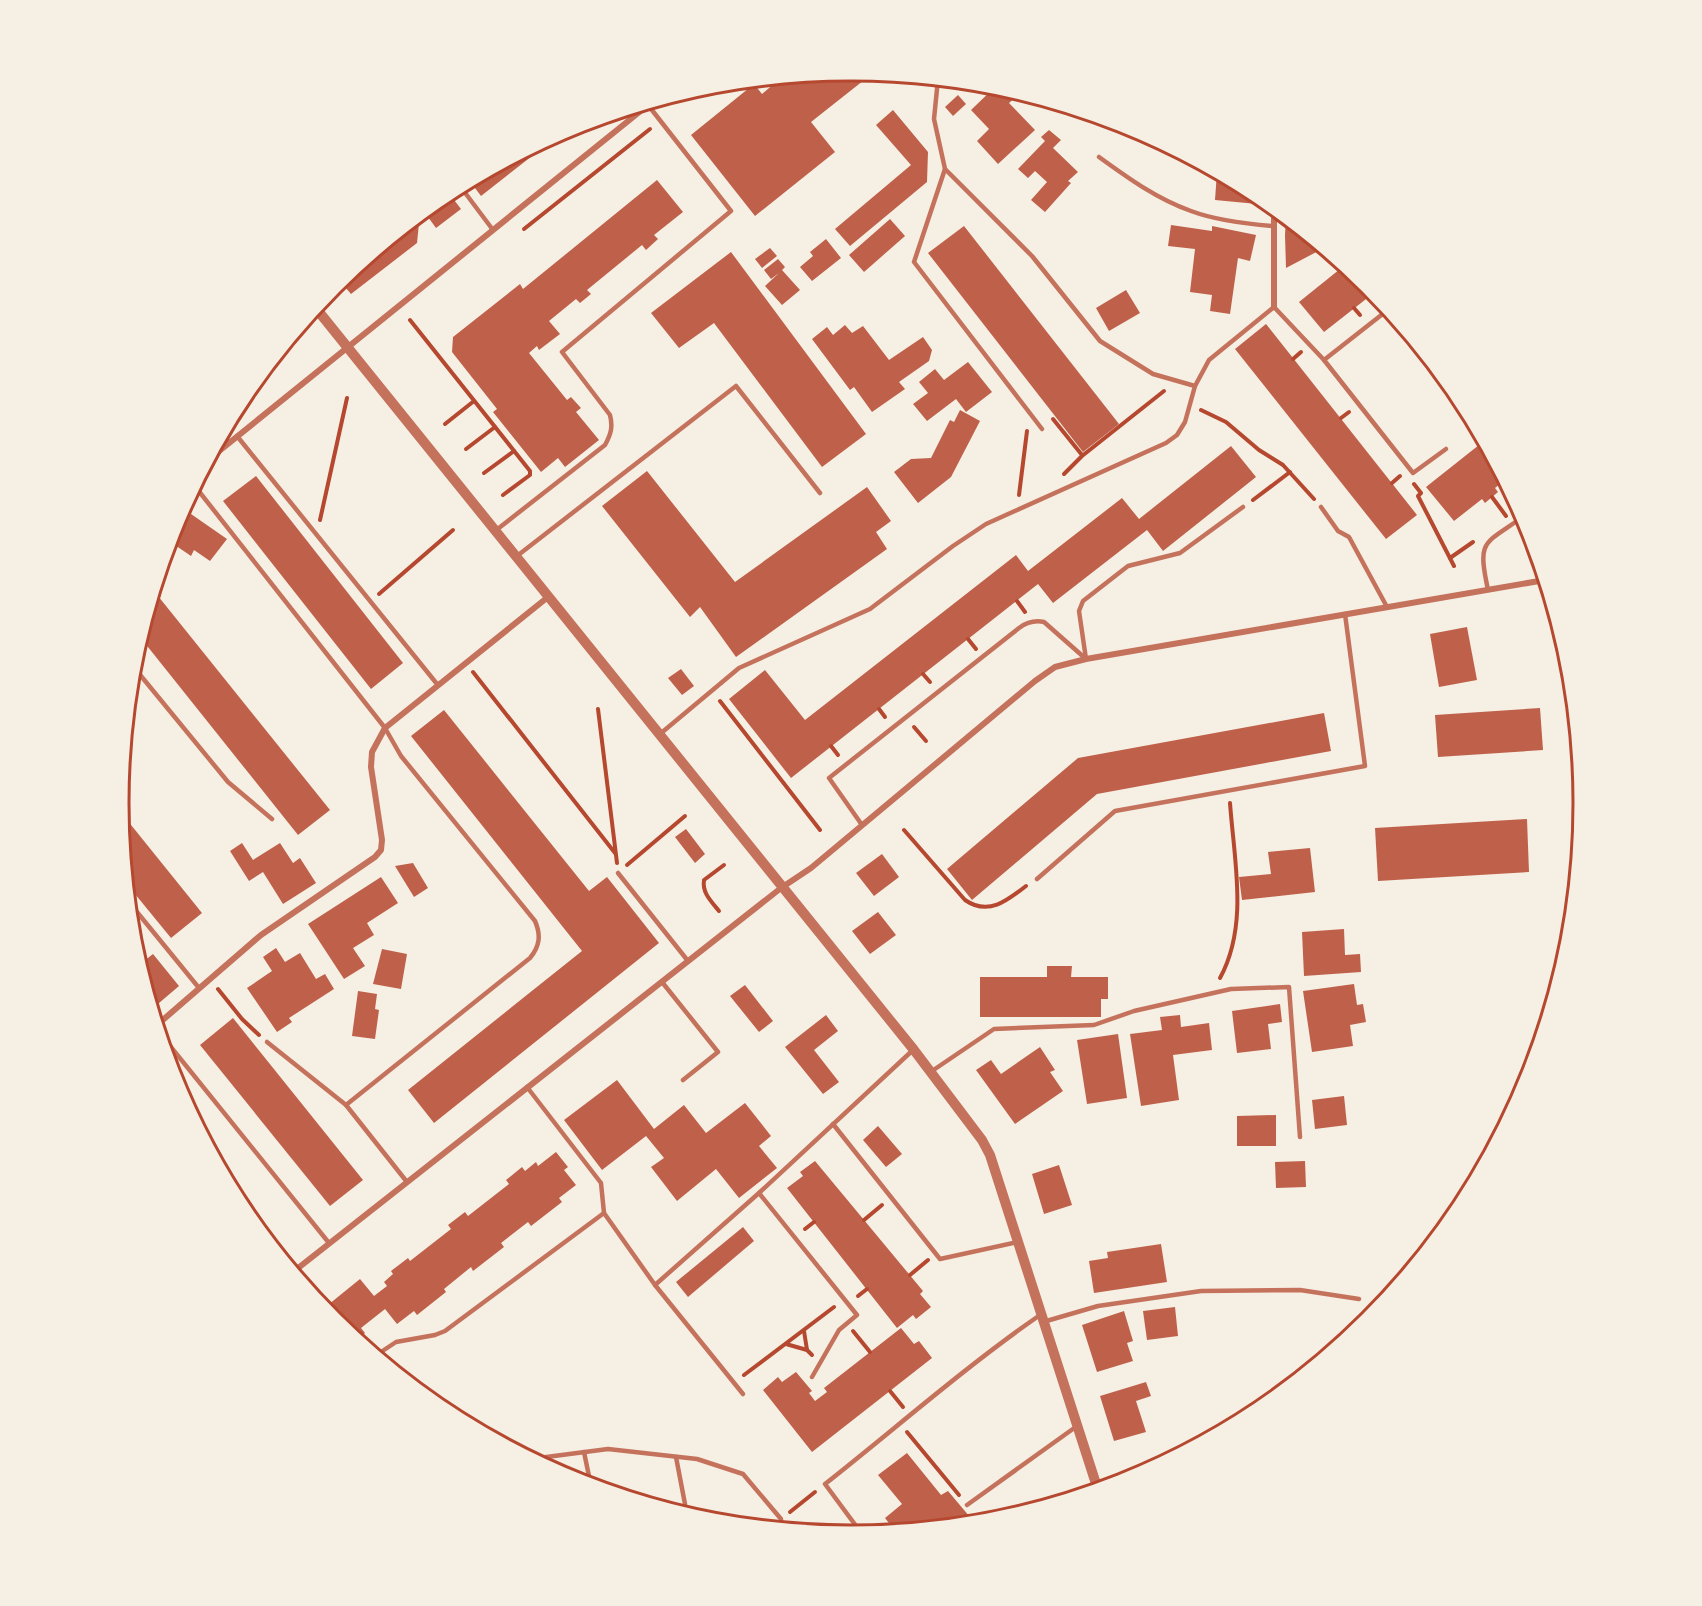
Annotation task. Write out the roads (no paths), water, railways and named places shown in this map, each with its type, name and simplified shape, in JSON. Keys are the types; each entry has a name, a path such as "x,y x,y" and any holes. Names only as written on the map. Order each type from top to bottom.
{"street":[{"path":"224,446 638,114"},
{"path":"1273,218 1274,307"},
{"path":"320,314 660,734 781,888 914,1050 982,1140 990,1155 1096,1482"},
{"path":"298,1268 781,888 811,868 1035,681 1055,667 1086,659 1538,581"},
{"path":"163,1020 261,935 375,857 381,850 381,840 371,767 372,752 386,728 548,597"}],"lane":[{"path":"937,86 934,119 945,169 914,262 1042,429"},
{"path":"495,531 605,445 611,435 613,424 610,415 562,352 731,211 660,121 654,109"},
{"path":"1099,157 1133,181 1167,201 1192,212 1248,224 1273,226"},
{"path":"945,169 1032,256 1100,341 1153,374 1195,386"},
{"path":"465,193 493,230"},
{"path":"660,734 739,668 870,609 961,540 986,524 1166,443 1177,435 1185,422 1195,386 1209,360 1274,307 1324,360 1413,473 1446,449"},
{"path":"1324,360 1382,314"},
{"path":"516,557 736,386 820,493"},
{"path":"237,436 438,684"},
{"path":"199,492 386,728 401,756 535,921 539,937 535,952 530,958 346,1105"},
{"path":"1086,659 1079,611 1084,599 1128,566 1180,553 1243,507"},
{"path":"1321,507 1338,531 1349,537 1387,607"},
{"path":"1488,590 1482,562 1484,547 1516,522"},
{"path":"1037,879 1115,811 1365,766 1345,614"},
{"path":"862,825 829,778 1027,622 1044,622 1086,659"},
{"path":"141,676 228,782 272,819"},
{"path":"618,873 688,961"},
{"path":"138,913 199,988"},
{"path":"662,982 718,1052 683,1080"},
{"path":"931,1072 994,1029 1094,1025 1134,1011 1231,989 1289,987 1300,1137"},
{"path":"267,1042 346,1105 407,1182"},
{"path":"172,1049 329,1243"},
{"path":"655,1285 914,1050"},
{"path":"527,1088 602,1183 604,1213 655,1285 743,1394"},
{"path":"833,1124 940,1259 1018,1242"},
{"path":"759,1193 857,1316 839,1330 812,1377"},
{"path":"382,1352 396,1342 445,1331 604,1213"},
{"path":"855,1525 825,1484 964,1370 1042,1318 1098,1306 1201,1291 1300,1290 1359,1299"},
{"path":"967,1505 1078,1425"},
{"path":"546,1457 608,1449 697,1459 743,1474 781,1521"},
{"path":"584,1452 589,1475"},
{"path":"676,1457 685,1505"}]}
